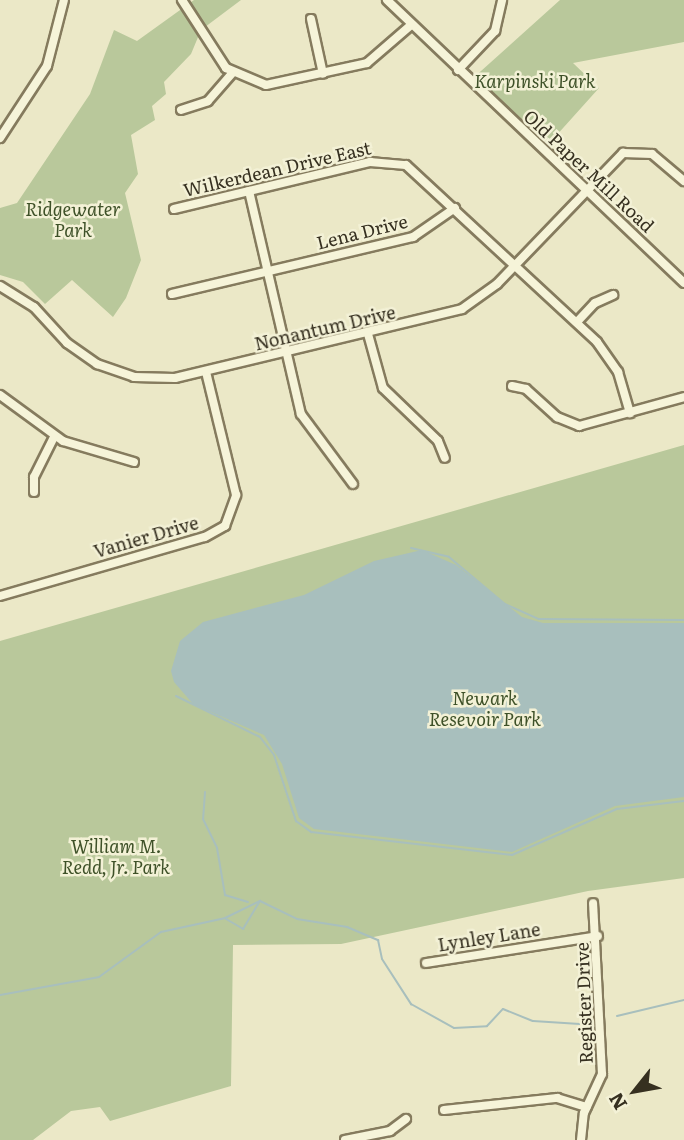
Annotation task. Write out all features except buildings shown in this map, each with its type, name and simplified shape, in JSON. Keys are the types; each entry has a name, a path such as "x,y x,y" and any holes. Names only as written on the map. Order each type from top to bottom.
{"street":[{"path":"182,0 214,54 232,73 266,85 367,63 411,25"},
{"name":"Old Paper Mill Road","path":"387,0 684,283"},
{"path":"458,69 495,31 502,0"},
{"path":"2,131 47,66 61,1"},
{"path":"311,19 323,74"},
{"path":"181,110 208,101 232,73"},
{"name":"Nonantum Drive","path":"0,286 34,307 76,351 109,369 162,379 206,372 462,309 516,265 623,153 652,154 684,181"},
{"name":"Wilkerdean Drive East","path":"174,209 388,161 413,170 577,323 612,362 630,413"},
{"path":"249,191 304,423 344,466 353,484"},
{"name":"Lena Drive","path":"172,294 420,234 455,208"},
{"path":"577,323 595,303 613,295"},
{"path":"368,334 383,388 438,441 445,458"},
{"name":"Vanier Drive","path":"0,596 212,534 229,521 236,495 206,372"},
{"path":"512,386 526,389 571,425 630,413 684,397"},
{"path":"0,395 54,437 134,462"},
{"path":"34,492 34,477 54,437"},
{"name":"Register Drive","path":"581,1140 587,1107 602,1074 598,936 593,903"},
{"name":"Lynley Lane","path":"426,963 598,936"},
{"path":"444,1110 557,1098 587,1107"},
{"path":"345,1140 390,1131 406,1119"}],"green space":[{"name":"Ridgewater Park","path":"194,0 241,0 201,30 191,54 164,82 166,94 152,106 155,120 131,135 138,174 125,193 141,260 126,298 113,317 72,280 45,304 23,282 0,275 0,208 17,203 90,94 114,30 137,41"},
{"name":"Karpinski Park","path":"560,0 684,0 684,42 573,63 599,88 546,147 471,80"},
{"name":"Newark Resevoir Park","path":"684,445 684,878 588,891 341,944 233,945 231,1086 110,1121 100,1107 71,1111 33,1140 0,1140 0,641"}],"water":[{"path":"422,550 456,565 522,617 543,623 684,623 684,797 615,806 512,852 314,829 299,818 282,764 264,735 193,704 174,682 171,671 180,641 203,622 304,595 374,561"}],"waterway":[{"path":"411,548 449,557 505,604 539,619 684,620"},
{"path":"176,696 260,737 274,755 296,821 311,832 512,855 617,809 684,801"},
{"path":"205,792 203,819 217,848 225,895 248,902"},
{"path":"226,919 243,929 260,901"},
{"path":"0,995 99,977 161,932 225,918 260,901 297,919 347,927 378,940 382,959 411,1004 454,1028 487,1026 503,1009 533,1021 580,1024"},
{"path":"617,1016 684,1000"}],"park label":[{"name":"William M. Redd, Jr. Park","path":"116,857"}]}
